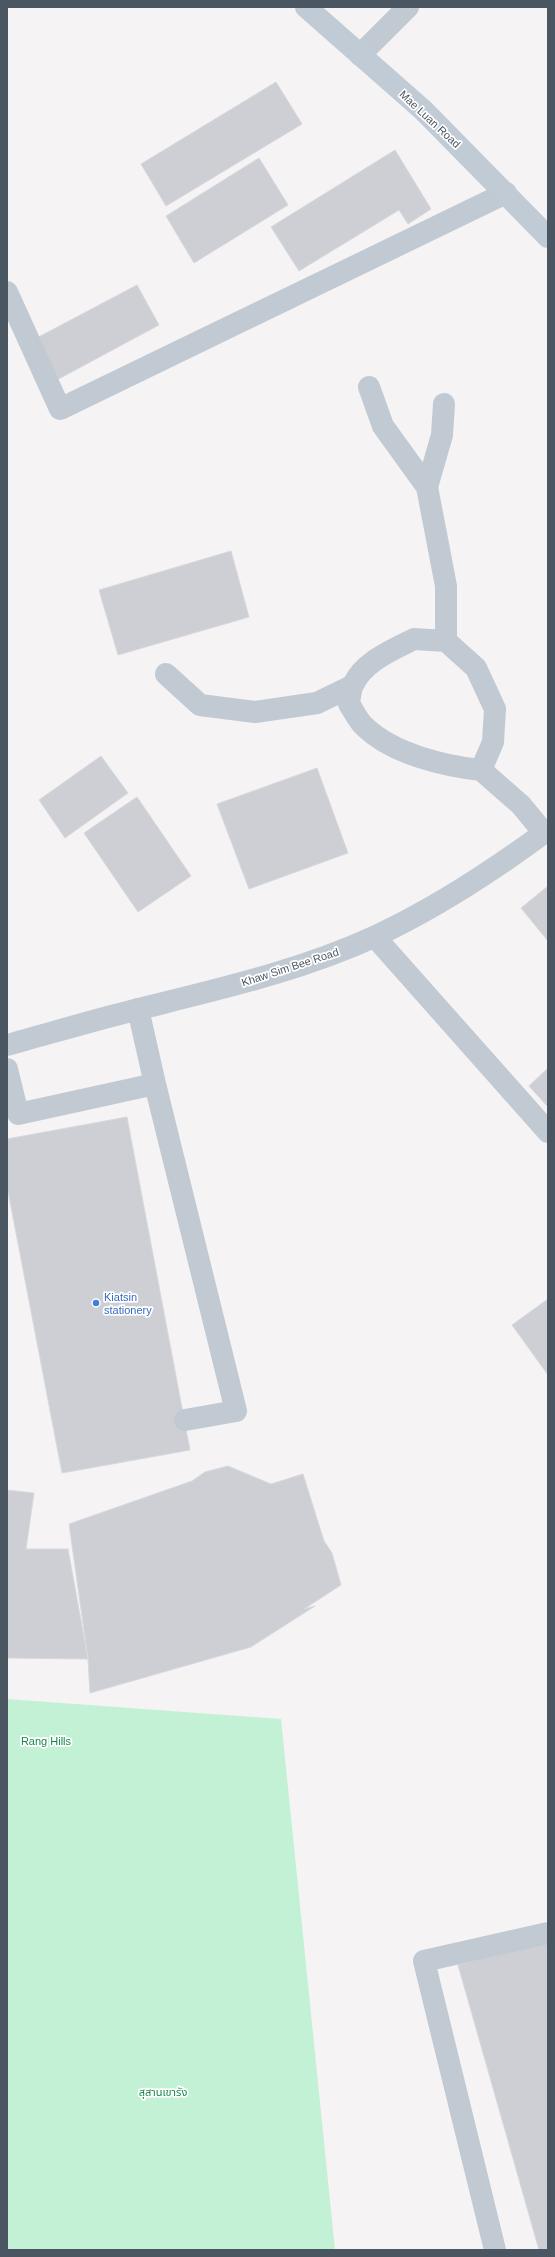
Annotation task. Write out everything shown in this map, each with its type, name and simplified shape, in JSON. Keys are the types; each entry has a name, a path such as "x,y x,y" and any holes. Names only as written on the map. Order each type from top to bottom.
{"main road":[{"name":"Mae Luan Road","path":"306,7 423,110 548,237"}],"street":[{"path":"360,55 408,7"},
{"path":"7,292 60,409 506,193"},
{"path":"370,387 383,426 427,487 446,586 446,640"},
{"path":"427,487 442,435 444,404"},
{"path":"481,770 493,742 495,709 476,668 446,640 414,639 393,649 366,667 352,686 349,704 364,727 389,744 451,767 481,770 522,805 546,831"},
{"path":"166,674 200,705 255,712 317,703 352,686"},
{"name":"Khaw Sim Bee Road","path":"7,1045 138,1009 220,990 309,963 375,937 419,914 546,831"},
{"path":"375,937 548,1132"},
{"path":"138,1009 155,1084 236,1411 184,1420"},
{"path":"7,1069 18,1114 155,1084"},
{"path":"495,2250 424,1961 548,1933"}],"green space":[{"name":"สุสานเขารัง","path":"7,1699 281,1719 335,2250 7,2250"}],"building":[{"path":"276,82 302,124 166,206 141,164"},
{"path":"395,150 431,209 408,224 399,210 299,271 271,227"},
{"path":"259,158 288,205 194,263 166,216"},
{"path":"137,285 159,325 53,382 31,341"},
{"path":"231,551 249,617 118,655 99,590"},
{"path":"101,756 128,793 65,838 39,800"},
{"path":"317,768 348,853 249,889 217,804"},
{"path":"137,797 191,876 138,912 84,833"},
{"path":"548,886 548,941 521,908"},
{"path":"548,1068 548,1107 529,1086"},
{"name":"Kiatsin stationery","path":"127,1117 190,1450 62,1473 7,1186 7,1139"},
{"path":"548,1299 548,1375 512,1325"},
{"path":"228,1466 271,1484 303,1474 324,1541 332,1553 341,1585 304,1609 315,1606 251,1647 90,1693 88,1659 69,1524 192,1481 205,1472"},
{"path":"7,1490 34,1493 26,1549 68,1549 88,1659 7,1658"},
{"path":"548,1940 548,2250 539,2250 458,1965"}],"place":[{"name":"Kiatsin stationery","path":"96,1303"}],"park label":[{"name":"Rang Hills","path":"46,1741"}]}
